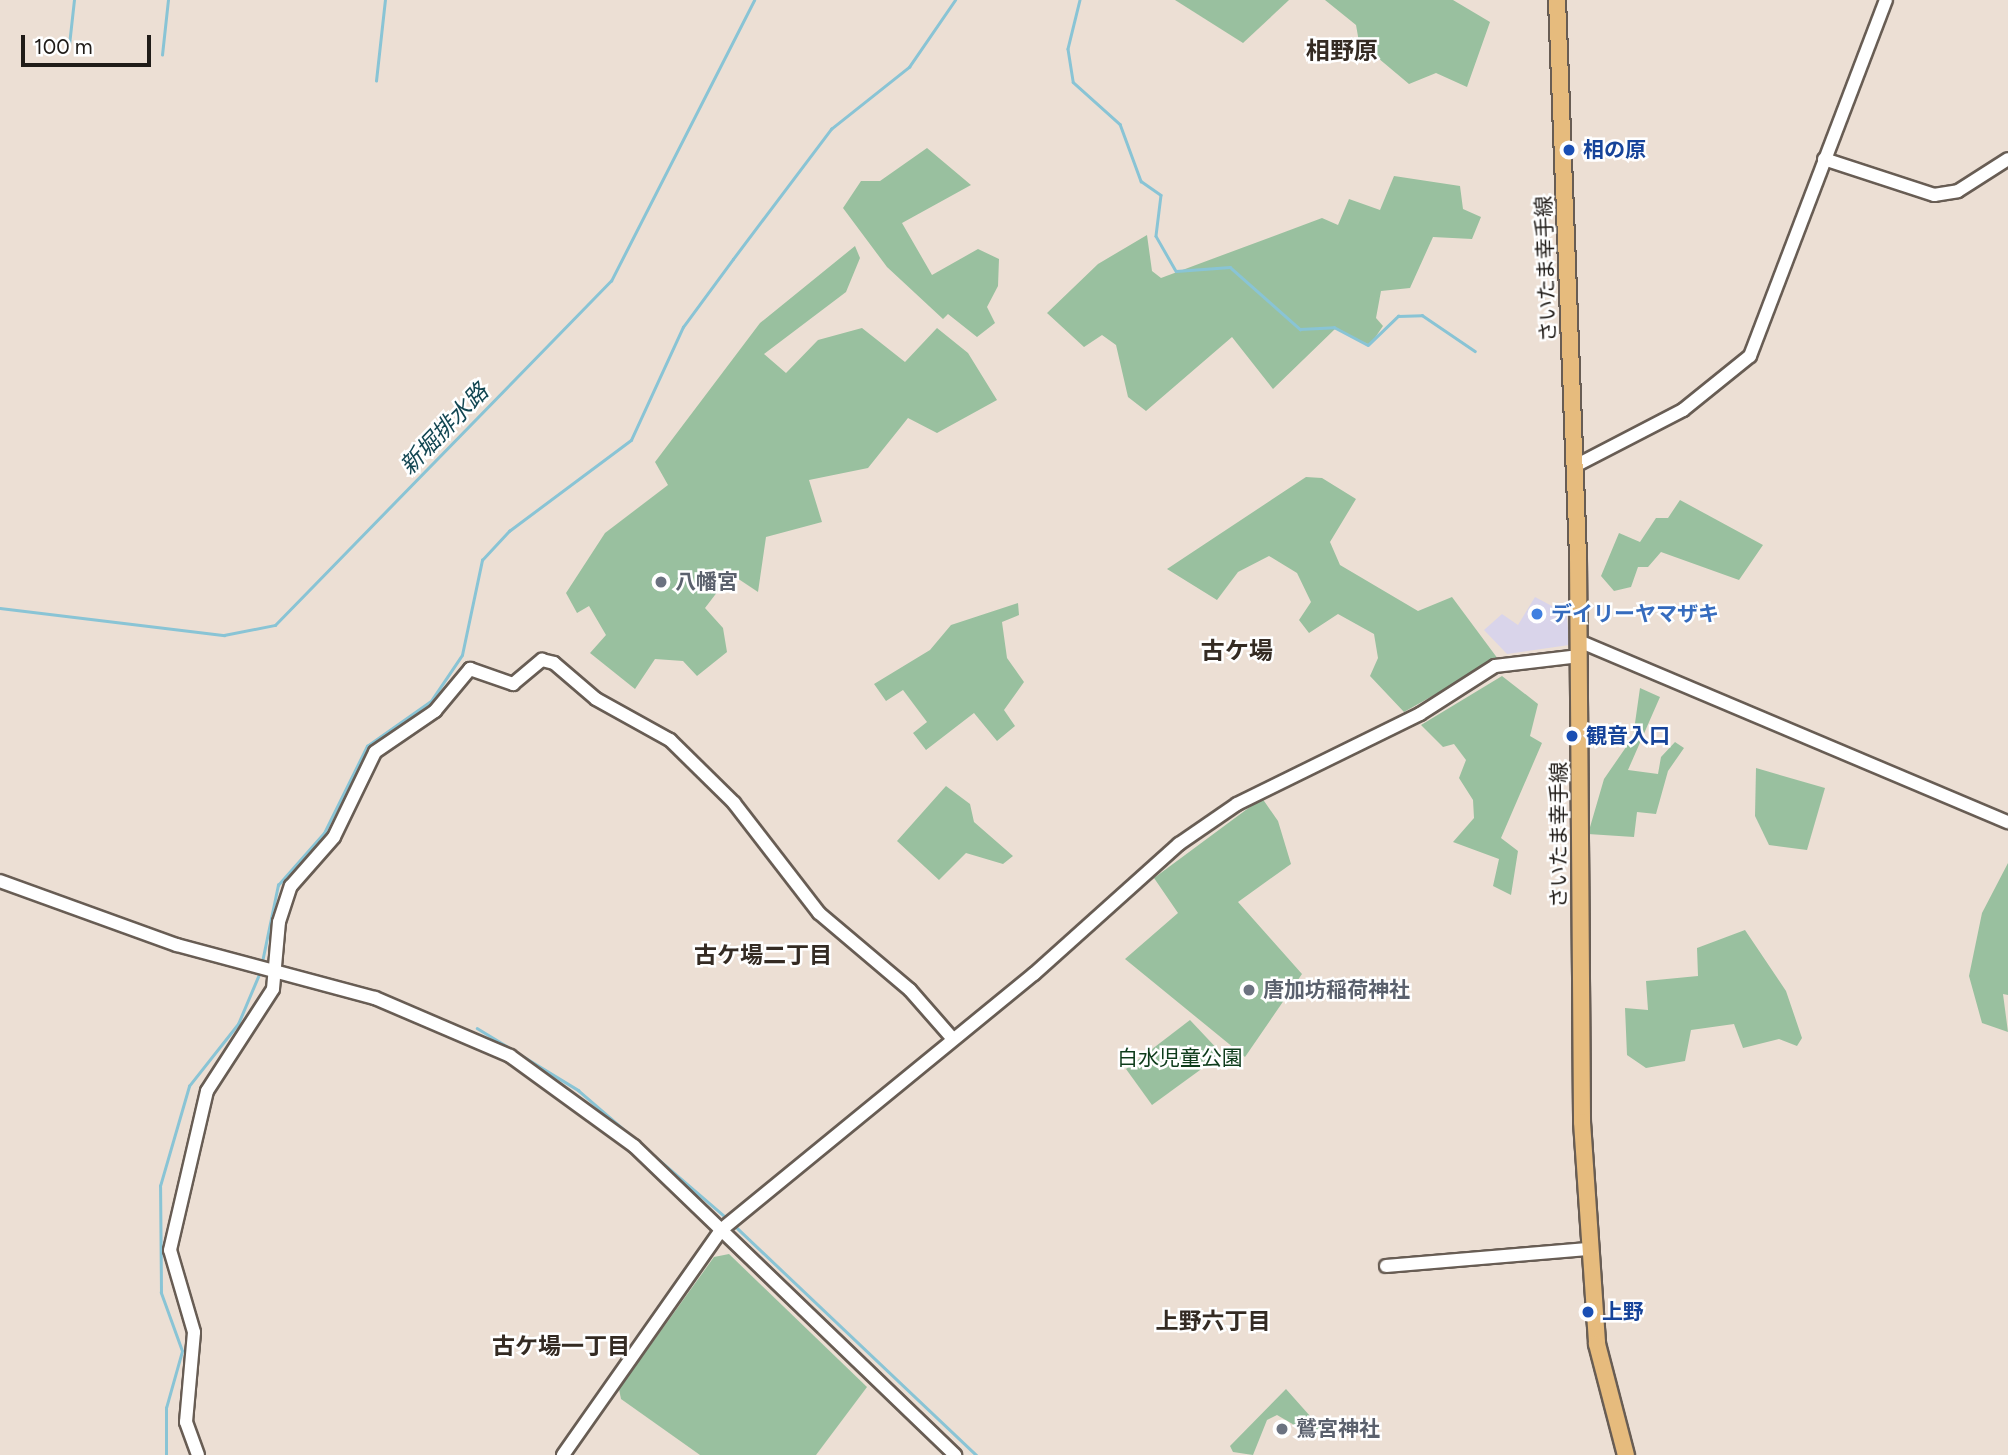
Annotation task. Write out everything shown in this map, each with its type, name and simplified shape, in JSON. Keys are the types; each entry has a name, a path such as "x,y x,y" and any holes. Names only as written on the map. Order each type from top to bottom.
{"main road":[{"name":"さいたま幸手線","path":"1557,0 1575,466 1582,1122 1599,1359 1626,1455"}],"street":[{"path":"1575,466 1682,410 1742,367 1886,0"},
{"path":"1824,159 1934,195 1958,191 2008,159"},
{"path":"563,1455 721,1230 1179,844 1237,804 1420,714 1495,666 1579,649 2008,822"},
{"path":"198,1455 186,1422 194,1332 170,1250 208,1091 258,1020 278,971 282,903 334,837 375,752 435,711 470,669 513,684 542,660 686,754 734,803 819,913 910,990 952,1038"},
{"path":"0,881 177,945 278,971 433,1018 510,1056 604,1120 955,1455"},
{"path":"1386,1266 1590,1250"}],"shaded area":[{"path":"1535,597 1567,614 1569,645 1507,654 1484,630 1502,614 1518,625"}],"green space":[{"path":"1175,0 1289,0 1243,43"},
{"path":"1325,0 1453,0 1490,22 1467,87 1436,73 1409,84 1359,42 1356,25"},
{"path":"927,148 971,185 902,223 932,275 978,249 999,259 998,286 987,307 995,323 977,337 948,314 943,319 887,267 843,208 861,181 880,181"},
{"path":"1394,176 1460,186 1463,209 1481,217 1472,239 1433,237 1410,288 1381,291 1376,318 1383,326 1370,345 1335,329 1273,389 1232,337 1146,411 1128,397 1116,345 1102,335 1084,347 1047,313 1098,264 1147,235 1152,271 1161,278 1322,218 1338,225 1349,199 1380,210"},
{"path":"855,246 860,258 846,292 764,354 786,373 818,340 862,328 905,362 937,328 968,353 997,400 937,433 908,418 868,468 809,480 822,522 766,537 758,592 731,574 705,608 723,628 727,652 697,676 683,661 655,659 635,689 590,653 606,635 589,606 577,613 566,593 605,533 668,485 655,462 760,323"},
{"path":"1306,477 1322,478 1356,499 1330,542 1340,565 1418,611 1452,597 1498,659 1404,712 1370,676 1378,658 1374,634 1338,614 1309,633 1299,620 1311,602 1297,573 1269,556 1238,572 1217,600 1167,569"},
{"path":"1680,500 1763,545 1739,580 1661,552 1648,567 1638,567 1631,587 1614,591 1601,576 1619,533 1640,542 1656,518 1668,518"},
{"path":"1018,603 1019,615 1002,622 1007,658 1024,682 1004,710 1015,726 997,741 974,713 926,750 913,733 927,722 903,690 886,701 874,684 930,650 951,625"},
{"path":"1502,676 1538,704 1530,736 1542,743 1501,838 1518,851 1511,895 1493,886 1499,859 1453,842 1474,818 1473,800 1459,778 1466,760 1454,744 1443,747 1421,725"},
{"path":"1640,688 1660,697 1628,770 1658,774 1661,757 1675,742 1684,748 1668,771 1656,814 1637,812 1634,837 1588,834 1604,779 1633,737"},
{"path":"1756,768 1825,788 1807,850 1769,845 1755,816"},
{"path":"946,786 970,804 974,822 1013,856 1003,864 966,853 939,880 897,841"},
{"path":"1262,798 1278,821 1291,864 1238,902 1302,974 1245,1057 1125,959 1178,913 1154,878"},
{"path":"2008,863 2008,995 2003,994 2008,1032 1982,1023 1969,976 1982,913"},
{"path":"1745,930 1786,991 1802,1038 1797,1046 1779,1039 1743,1048 1734,1024 1691,1030 1685,1061 1646,1068 1627,1055 1625,1008 1648,1010 1646,981 1698,976 1697,948"},
{"name":"白水児童公園","path":"1190,1020 1222,1054 1152,1105 1126,1069"},
{"path":"729,1254 867,1387 816,1455 700,1455 621,1399 619,1389 714,1257"},
{"path":"1286,1389 1326,1434 1308,1433 1277,1415 1267,1420 1253,1455 1233,1452 1230,1446"}],"waterway":[{"path":"69,45 74,0"},
{"path":"162,55 168,0"},
{"path":"376,81 385,0"},
{"name":"新堀排水路","path":"0,608 224,635 275,625 611,281 754,0"},
{"path":"262,962 278,885 324,833 367,746 431,701 462,655 482,560 509,531 631,440 683,327 733,259 831,129 909,67 955,0"},
{"path":"1080,0 1068,49 1073,82 1120,124 1141,181 1161,195 1156,236 1176,271 1230,267 1300,329 1334,327 1368,345 1398,316 1422,315 1475,351"},
{"path":"166,1455 166,1408 182,1351 161,1293 160,1186 189,1086 238,1024 260,972"},
{"path":"477,1028 578,1090 729,1220"},
{"path":"734,1225 976,1455"}],"place":[{"name":"相の原","path":"1569,150"},
{"name":"八幡宮","path":"661,582"},
{"name":"デイリーヤマザキ","path":"1537,614"},
{"name":"観音入口","path":"1572,736"},
{"name":"唐加坊稲荷神社","path":"1249,990"},
{"name":"上野","path":"1588,1312"},
{"name":"鷲宮神社","path":"1282,1429"}],"district":[{"name":"相野原","path":"1342,51"},
{"name":"古ケ場","path":"1237,651"},
{"name":"古ケ場二丁目","path":"763,955"},
{"name":"上野六丁目","path":"1213,1321"},
{"name":"古ケ場一丁目","path":"561,1346"}]}
